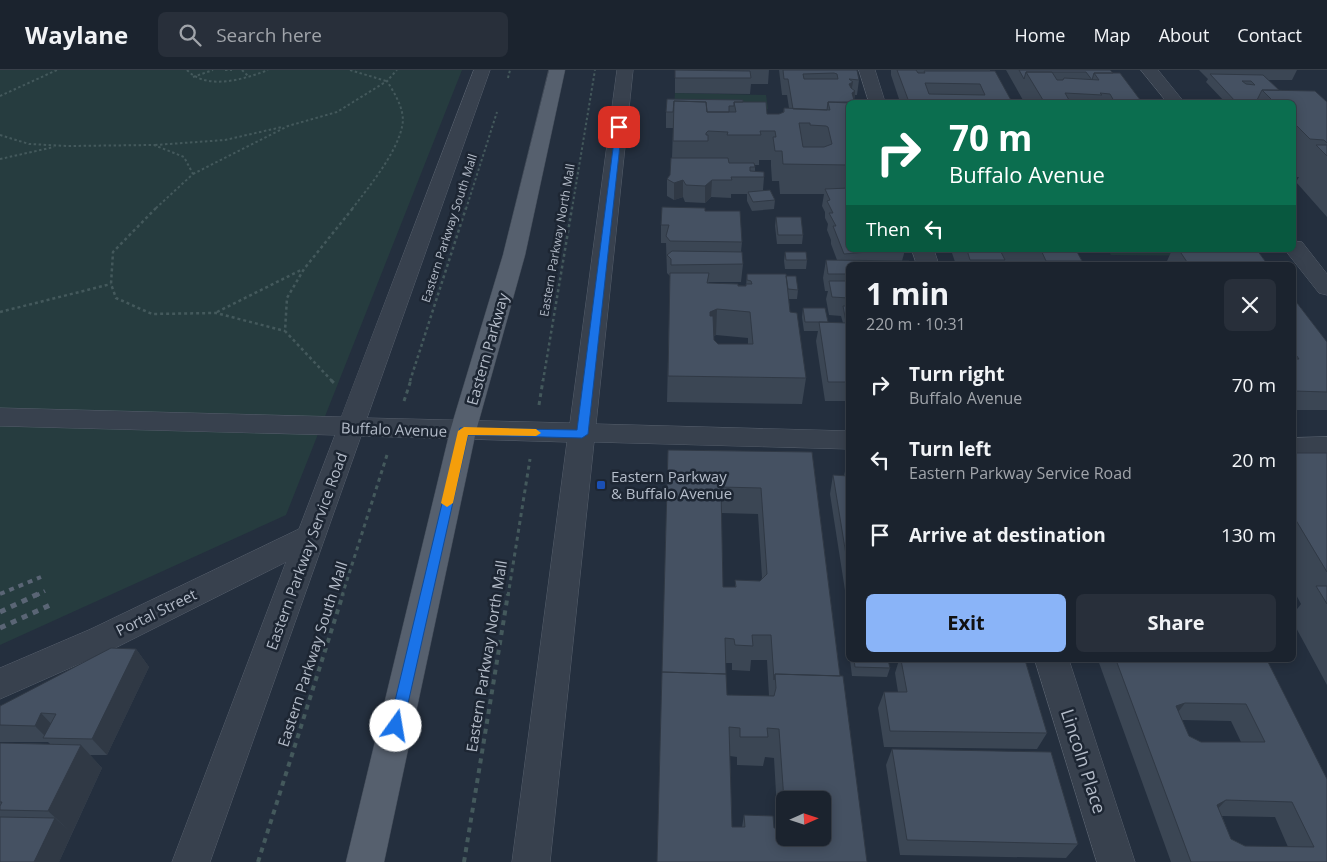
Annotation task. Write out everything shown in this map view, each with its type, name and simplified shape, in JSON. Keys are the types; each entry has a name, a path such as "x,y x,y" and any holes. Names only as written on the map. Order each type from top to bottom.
{"main road":[{"name":"Eastern Parkway","path":"365,862 464,431 514,255 557,70"}],"street":[{"name":"Eastern Parkway Service Road","path":"191,862 482,70"},
{"path":"531,862 625,70"},
{"path":"867,70 876,100"},
{"path":"1149,70 1174,100"},
{"path":"1296,249 1319,269 1327,288"},
{"name":"Buffalo Avenue","path":"0,417 846,440"},
{"path":"1296,447 1327,447"},
{"name":"Portal Street","path":"0,684 102,638 311,536"},
{"name":"Lincoln Place","path":"1053,662 1116,862"}],"path":[{"path":"0,96 57,70"},
{"path":"187,70 193,77 217,81 249,77 268,70"},
{"path":"193,77 214,70"},
{"path":"224,70 232,70"},
{"path":"242,70 249,77"},
{"path":"285,331 287,298 304,269 366,191 394,148 403,126 400,102 387,81 350,70"},
{"path":"0,135 29,144 60,146 154,145 225,140 288,126 337,112 387,81 397,70"},
{"path":"507,79 510,70"},
{"name":"Eastern Parkway North Mall","path":"538,408 596,70"},
{"path":"0,100 4,95"},
{"name":"Eastern Parkway South Mall","path":"407,392 498,107"},
{"path":"288,126 193,174 148,214 113,252 111,284 116,298 152,314 216,313 285,331 335,384"},
{"path":"154,145 184,157 193,174"},
{"path":"0,159 60,146"},
{"path":"216,313 304,269"},
{"path":"0,312 111,284"},
{"name":"Eastern Parkway South Mall","path":"258,862 388,454"},
{"name":"Eastern Parkway North Mall","path":"464,862 531,454"}],"green space":[{"path":"0,70 462,70 286,515 0,645"},
{"path":"675,93 766,95 768,109 674,107"},
{"path":"1109,252 1241,252 1244,256 1111,255"}],"building":[{"path":"675,70 750,71 751,78 675,78"},
{"path":"783,70 857,70 859,80 849,79 853,82 849,84 855,91 852,93 854,100 828,102 827,110 793,109 788,79 784,79","holes":["834,73 837,74 838,79 804,79 803,74"]},
{"path":"897,70 916,70 918,73 925,73 924,71 995,71 1011,100 908,100","holes":["925,83 980,84 985,95 929,94"]},
{"path":"1019,70 1110,70 1113,73 1094,73 1092,80 1086,72 1026,72 1024,79"},
{"path":"1026,72 1052,72 1057,80 1063,80 1064,78 1099,80 1094,73 1120,73 1140,100 1113,100 1110,94 1100,93 1102,95 1065,93 1069,100 1043,100"},
{"path":"1210,74 1263,75 1279,90 1262,90 1257,100 1234,100","holes":["1242,81 1251,81 1255,85 1246,84"]},
{"path":"1262,90 1315,91 1327,102 1327,143 1324,140 1310,139 1296,125 1296,100 1272,100"},
{"path":"667,99 743,100 743,102 734,102 734,106 729,106 729,112 707,112 706,102 674,101 673,112 666,112"},
{"path":"674,101 706,102 707,112 736,112 734,102 766,102 767,114 779,114 784,112 784,108 830,110 828,102 846,103 846,165 783,164 782,151 775,151 773,137 776,137 775,131 760,131 761,135 727,135 728,132 708,131 706,135 708,135 708,141 673,141","holes":["799,123 810,123 810,125 828,127 832,144 824,147 803,147"]},
{"path":"1316,145 1327,145 1327,156"},
{"path":"671,158 728,158 729,163 754,163 755,167 750,167 750,171 764,172 764,177 731,177 732,180 712,180 705,186 686,185 683,180 674,183 667,179 670,175"},
{"path":"846,188 846,252 868,252 844,254 833,226 836,226 829,213 833,213 827,201 830,200 825,189"},
{"path":"770,190 775,200 753,202 748,192"},
{"path":"662,207 705,208 705,211 740,211 742,242 670,241 666,236 669,225 661,225"},
{"path":"776,217 801,217 803,235 778,235"},
{"path":"672,251 742,252 743,264 671,265 671,259 667,255"},
{"path":"785,252 806,252 807,260 786,260"},
{"path":"968,252 1001,252 1005,260 970,260"},
{"path":"1042,252 1077,252 1082,261 1046,261"},
{"path":"1180,252 1258,252 1266,262 1187,262"},
{"path":"826,260 909,262 846,262 846,274 828,274"},
{"path":"670,273 709,273 707,283 738,284 738,286 752,284 751,281 747,280 747,274 786,274 790,312 797,313 806,378 668,376","holes":["717,309 750,312 753,344 718,344 714,340 713,316 710,316 710,312"]},
{"path":"786,276 796,276 798,290 788,289"},
{"path":"829,281 846,281 846,298 832,297"},
{"path":"1296,302 1327,342 1327,392 1296,391 1296,359 1299,359 1296,355"},
{"path":"843,306 846,306 846,322"},
{"path":"803,308 825,308 828,322 805,322"},
{"path":"819,322 846,323 846,382 828,382"},
{"path":"668,450 812,452 840,676 775,674 774,680 771,635 752,635 753,646 735,645 734,639 725,638 726,674 662,672","holes":["721,487 761,488 767,574 760,581 735,580 736,587 723,587"]},
{"path":"1296,453 1327,453 1327,572 1296,520"},
{"path":"833,475 846,476 846,555"},
{"path":"1316,586 1327,586 1327,604"},
{"path":"111,648 136,649 92,739 43,738 56,714 41,713 35,726 0,725 0,706"},
{"path":"854,662 888,662 890,668 855,667"},
{"path":"901,662 1026,662 1047,733 890,731 884,692 907,692"},
{"path":"1117,662 1268,662 1327,779 1327,862 1191,862","holes":["1185,703 1246,704 1265,742 1201,742 1189,736 1176,706","1226,800 1292,802 1314,847 1245,846 1231,839 1217,805"]},
{"path":"662,672 726,674 727,695 774,696 776,688 775,674 843,676 867,862 657,862","holes":["729,727 740,728 740,737 768,737 767,728 779,729 783,791 831,791 831,846 776,846 776,828 774,828 773,816 744,815 745,827 732,827"]},
{"path":"0,743 81,745 48,811 0,810 2,802 0,802"},
{"path":"892,749 1051,752 1078,844 907,840"},
{"path":"0,817 55,818 34,862 0,862"}],"railway":[{"path":"0,594 41,577"},
{"path":"35,596 45,591"},
{"path":"0,612 38,594"},
{"path":"0,628 50,605"}],"slow traffic":[{"path":"447,503 464,431 536,433"}],"place":[{"name":"Eastern Parkway & Buffalo Avenue","path":"601,485"}],"route":[{"path":"396,726 464,431 582,434 619,127"}]}
